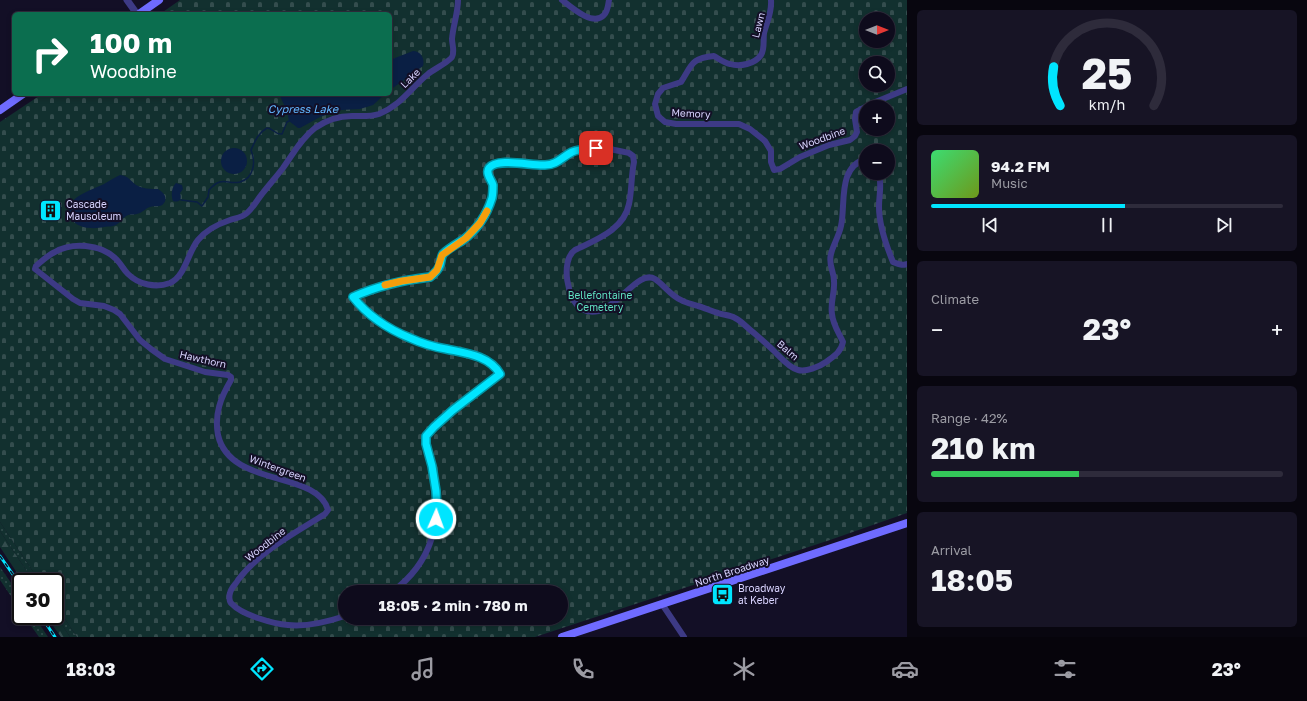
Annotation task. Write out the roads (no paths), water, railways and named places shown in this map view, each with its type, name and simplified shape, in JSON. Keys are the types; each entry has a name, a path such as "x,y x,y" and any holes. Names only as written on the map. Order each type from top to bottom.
{"main road":[{"path":"141,12 159,0"},
{"path":"0,110 20,96"},
{"name":"North Broadway","path":"563,637 907,523"}],"street":[{"path":"127,0 136,12"},
{"name":"Lake","path":"35,269 36,266 54,252 63,248 84,246 104,251 114,257 134,280 143,284 162,285 176,279 182,272 191,250 197,241 204,234 223,222 248,213 306,135 316,128 338,118 350,116 371,116 387,110 405,98 426,76 452,57 452,40 458,0"},
{"path":"562,0 581,14 592,18 601,18 605,14 609,0"},
{"name":"Lawn","path":"762,54 764,32 770,18 772,8 771,0"},
{"name":"Memory","path":"762,54 756,60 738,65 729,64 714,56 700,58 691,64 681,82 663,88 658,94 655,104 658,116 665,122 692,125 739,124 750,129 764,141 771,151 771,162 774,170"},
{"name":"Woodbine","path":"774,170 780,169 800,156 829,145 850,140 856,136 857,132 855,119 856,112 873,103 907,89"},
{"name":"Balm","path":"401,585 413,574 419,564 429,545 435,528 437,509 436,491 432,466 426,444 426,436 453,410 500,374 498,370 478,356 429,345 388,327 370,315 353,297 382,286 402,281 430,277 434,274 440,265 442,255 466,238 480,223 486,213 493,195 493,187 487,172 488,169 493,165 500,163 550,165 557,163 573,152 582,149 596,148 629,152 633,156 634,162 627,213 621,222 609,232 571,253 567,264 568,284 576,304 589,311 607,307 620,298 637,281 646,278 653,278 680,300 734,317 745,324 791,367 798,370 820,366 842,349 843,342 833,323 831,302 835,283 834,275 829,264 841,226 844,189 848,174 854,165 859,162"},
{"path":"881,180 882,186 879,208 882,231 893,262 904,265 907,264"},
{"name":"Hawthorn","path":"35,269 80,303 104,306 114,310 125,320 140,340 165,359 206,372 228,374 231,377"},
{"name":"Wintergreen","path":"231,377 231,380 224,390 217,413 217,428 220,440 226,452 234,461 245,468 290,482 311,491 322,499 327,505 328,510"},
{"name":"Woodbine","path":"328,510 325,514 281,542 250,567 242,575 230,593 230,600 232,604 256,618 289,625 327,622 338,618"},
{"path":"662,604 684,637"}],"water":[{"path":"416,51 422,56 423,66 392,89 392,59"},
{"name":"Cypress Lake","path":"280,96 383,96 373,105 360,109 341,110 320,117 300,128 289,121 287,111"},
{"path":"234,148 243,152 247,161 243,170 234,174 225,170 221,161 225,152"},
{"path":"120,175 127,177 136,185 141,187 158,189 165,197 163,205 152,206 138,214 128,215 118,224 113,226 87,228 73,221 69,210 70,205 77,197"},
{"path":"176,183 182,185 183,189 180,193 180,200 173,201 172,190"}],"waterway":[{"path":"181,200 197,202 202,206 208,197 209,190 214,185 221,182 235,183 245,180 253,169 253,155 251,150 255,140 267,128 282,134 287,122 289,121"}],"railway":[{"path":"0,556 12,573"},
{"path":"47,625 55,637"}],"place":[{"name":"Cascade Mausoleum","path":"51,210"},
{"name":"Broadway at Keber","path":"723,594"}],"park label":[{"name":"Bellefontaine Cemetery","path":"600,300"}]}
